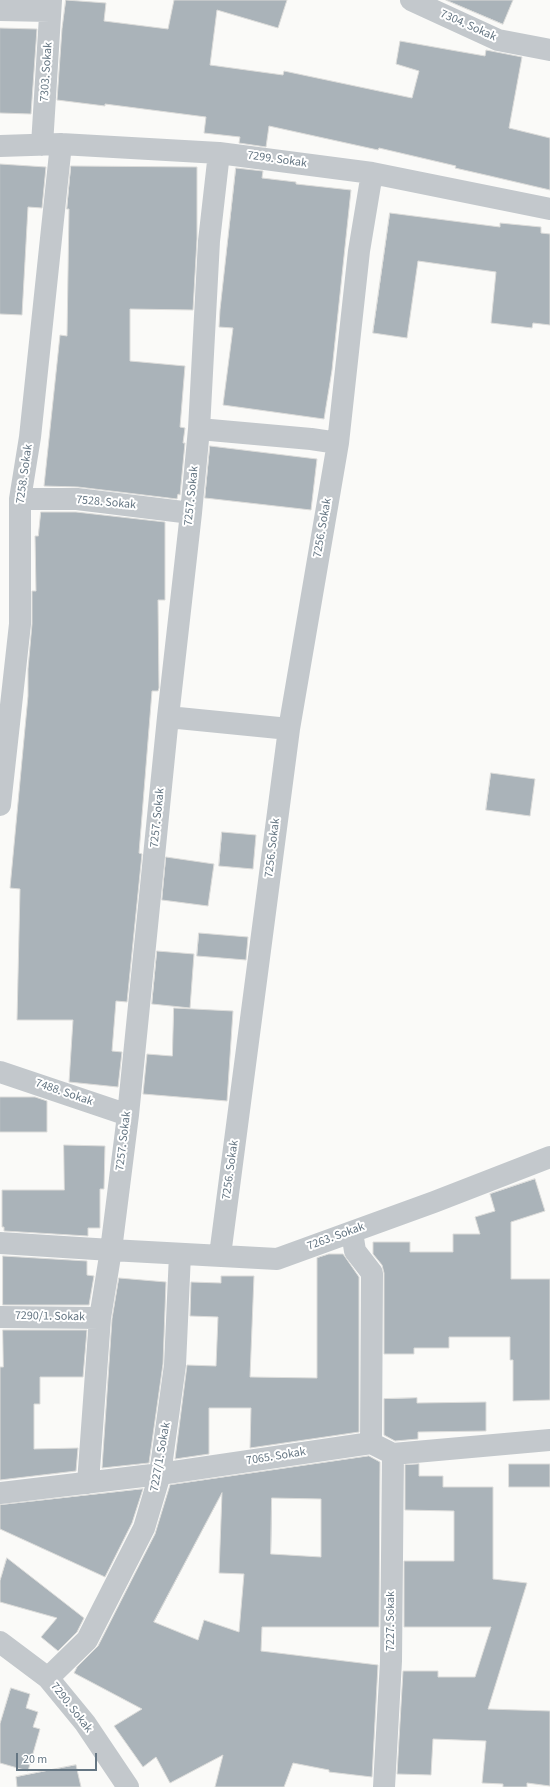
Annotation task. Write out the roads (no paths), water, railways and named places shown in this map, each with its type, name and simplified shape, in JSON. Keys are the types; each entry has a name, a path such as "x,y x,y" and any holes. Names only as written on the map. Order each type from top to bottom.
{"street":[{"name":"7304. Sokak","path":"411,0 498,40 550,50"},
{"path":"0,10 51,6"},
{"name":"7303. Sokak","path":"51,6 52,144"},
{"name":"7299. Sokak","path":"0,146 52,144 219,153 372,173 550,209"},
{"name":"7258. Sokak","path":"0,805 20,624 20,499 30,437 52,144"},
{"name":"7257. Sokak","path":"88,1483 100,1318 111,1250 128,1115 168,717 191,513 199,429 209,241 219,153"},
{"name":"7256. Sokak","path":"220,1255 289,729 338,443 359,251 372,173"},
{"path":"199,429 338,443"},
{"name":"7528. Sokak","path":"20,499 78,499 191,513"},
{"path":"168,717 289,729"},
{"name":"7488. Sokak","path":"0,1072 128,1115"},
{"name":"7263. Sokak","path":"0,1243 180,1254 277,1258 434,1202 550,1157"},
{"path":"352,1232 354,1251 372,1273 371,1443 393,1454 550,1440"},
{"name":"7227/1. Sokak","path":"48,1678 87,1640 144,1528 160,1474 175,1365 180,1254"},
{"name":"7290/1. Sokak","path":"0,1317 100,1318"},
{"name":"7065. Sokak","path":"0,1493 160,1474 371,1443"},
{"name":"7227. Sokak","path":"384,1787 391,1661 393,1454"},
{"name":"7290. Sokak","path":"0,1642 48,1678 85,1723 128,1787"}]}
